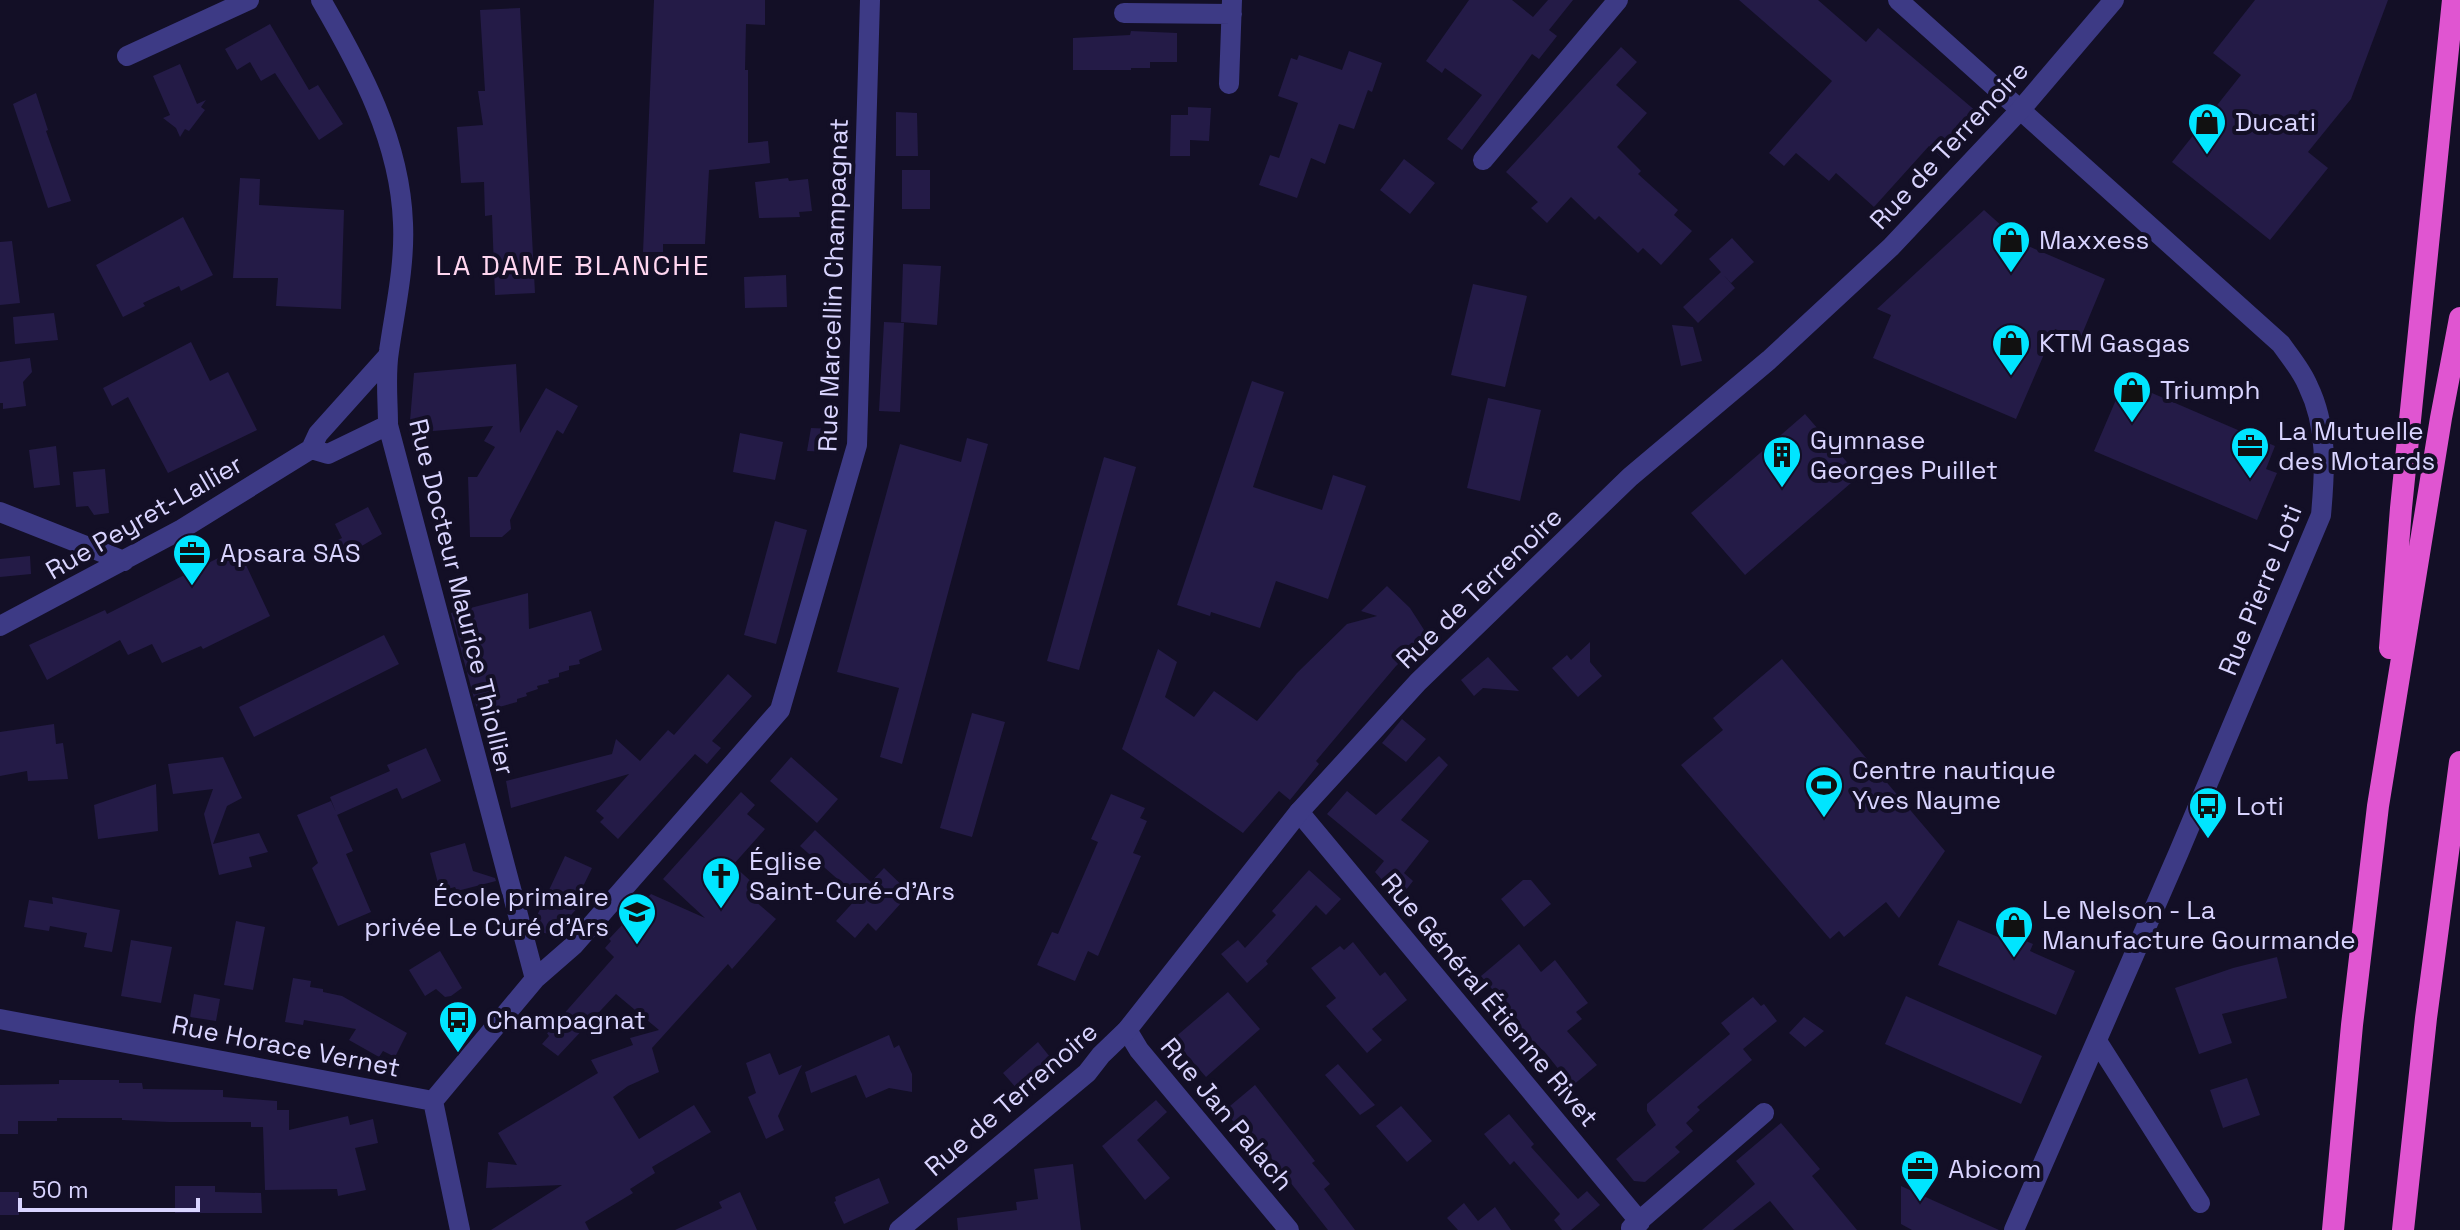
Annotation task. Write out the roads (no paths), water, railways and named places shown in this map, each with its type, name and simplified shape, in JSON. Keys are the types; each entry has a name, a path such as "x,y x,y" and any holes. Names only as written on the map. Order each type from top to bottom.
{"highway":[{"path":"2333,1230 2352,1025 2378,806 2401,508 2453,0"},
{"path":"2378,806 2460,318"},
{"path":"2403,1230 2426,1018 2460,762"},
{"path":"2453,827 2460,799"}],"street":[{"path":"127,56 249,0"},
{"name":"Rue Docteur Maurice Thiollier","path":"321,0 360,68 390,144 399,184 402,251 388,356 388,425 535,979"},
{"name":"Rue Marcellin Champagnat","path":"433,1101 535,979 574,945 780,710 857,445 870,0"},
{"path":"1483,160 1618,0"},
{"name":"Rue Pierre Loti","path":"1898,0 2022,108 2096,179 2281,344 2308,384 2321,423 2325,466 2321,515 2014,1230"},
{"name":"Rue de Terrenoire","path":"899,1230 1087,1073 1127,1030 1299,812 1418,682 1630,477 1769,360 1891,247 2022,108 2114,0"},
{"path":"1124,13 1232,7 1229,84"},
{"name":"Rue Peyret-Lallier","path":"0,626 182,529 311,449 318,434 388,356"},
{"name":"Rue Peyret-Lallier","path":"311,449 328,454 388,425"},
{"path":"0,512 124,561"},
{"name":"Rue Général Étienne Rivet","path":"1299,812 1635,1226"},
{"name":"Rue Horace Vernet","path":"0,1019 433,1101"},
{"name":"Rue Jan Palach","path":"1127,1030 1139,1050 1289,1230"},
{"path":"2097,1041 2200,1203"},
{"path":"433,1101 460,1230 440,1230"},
{"path":"1635,1226 1764,1113"}],"place":[{"name":"Ducati","path":"2207,156"},
{"name":"Maxxess","path":"2011,274"},
{"name":"KTM Gasgas","path":"2011,377"},
{"name":"Triumph","path":"2132,424"},
{"name":"La Mutuelle des Motards","path":"2250,480"},
{"name":"Gymnase Georges Puillet","path":"1782,489"},
{"name":"Apsara SAS","path":"192,587"},
{"name":"Centre nautique Yves Nayme","path":"1824,819"},
{"name":"Loti","path":"2208,840"},
{"name":"Église Saint-Curé-d'Ars","path":"721,910"},
{"name":"École primaire privée Le Curé d'Ars","path":"637,946"},
{"name":"Le Nelson - La Manufacture Gourmande","path":"2014,959"},
{"name":"Champagnat","path":"458,1054"},
{"name":"Abicom","path":"1920,1203"}],"district":[{"name":"LA DAME BLANCHE","path":"573,265"}]}
